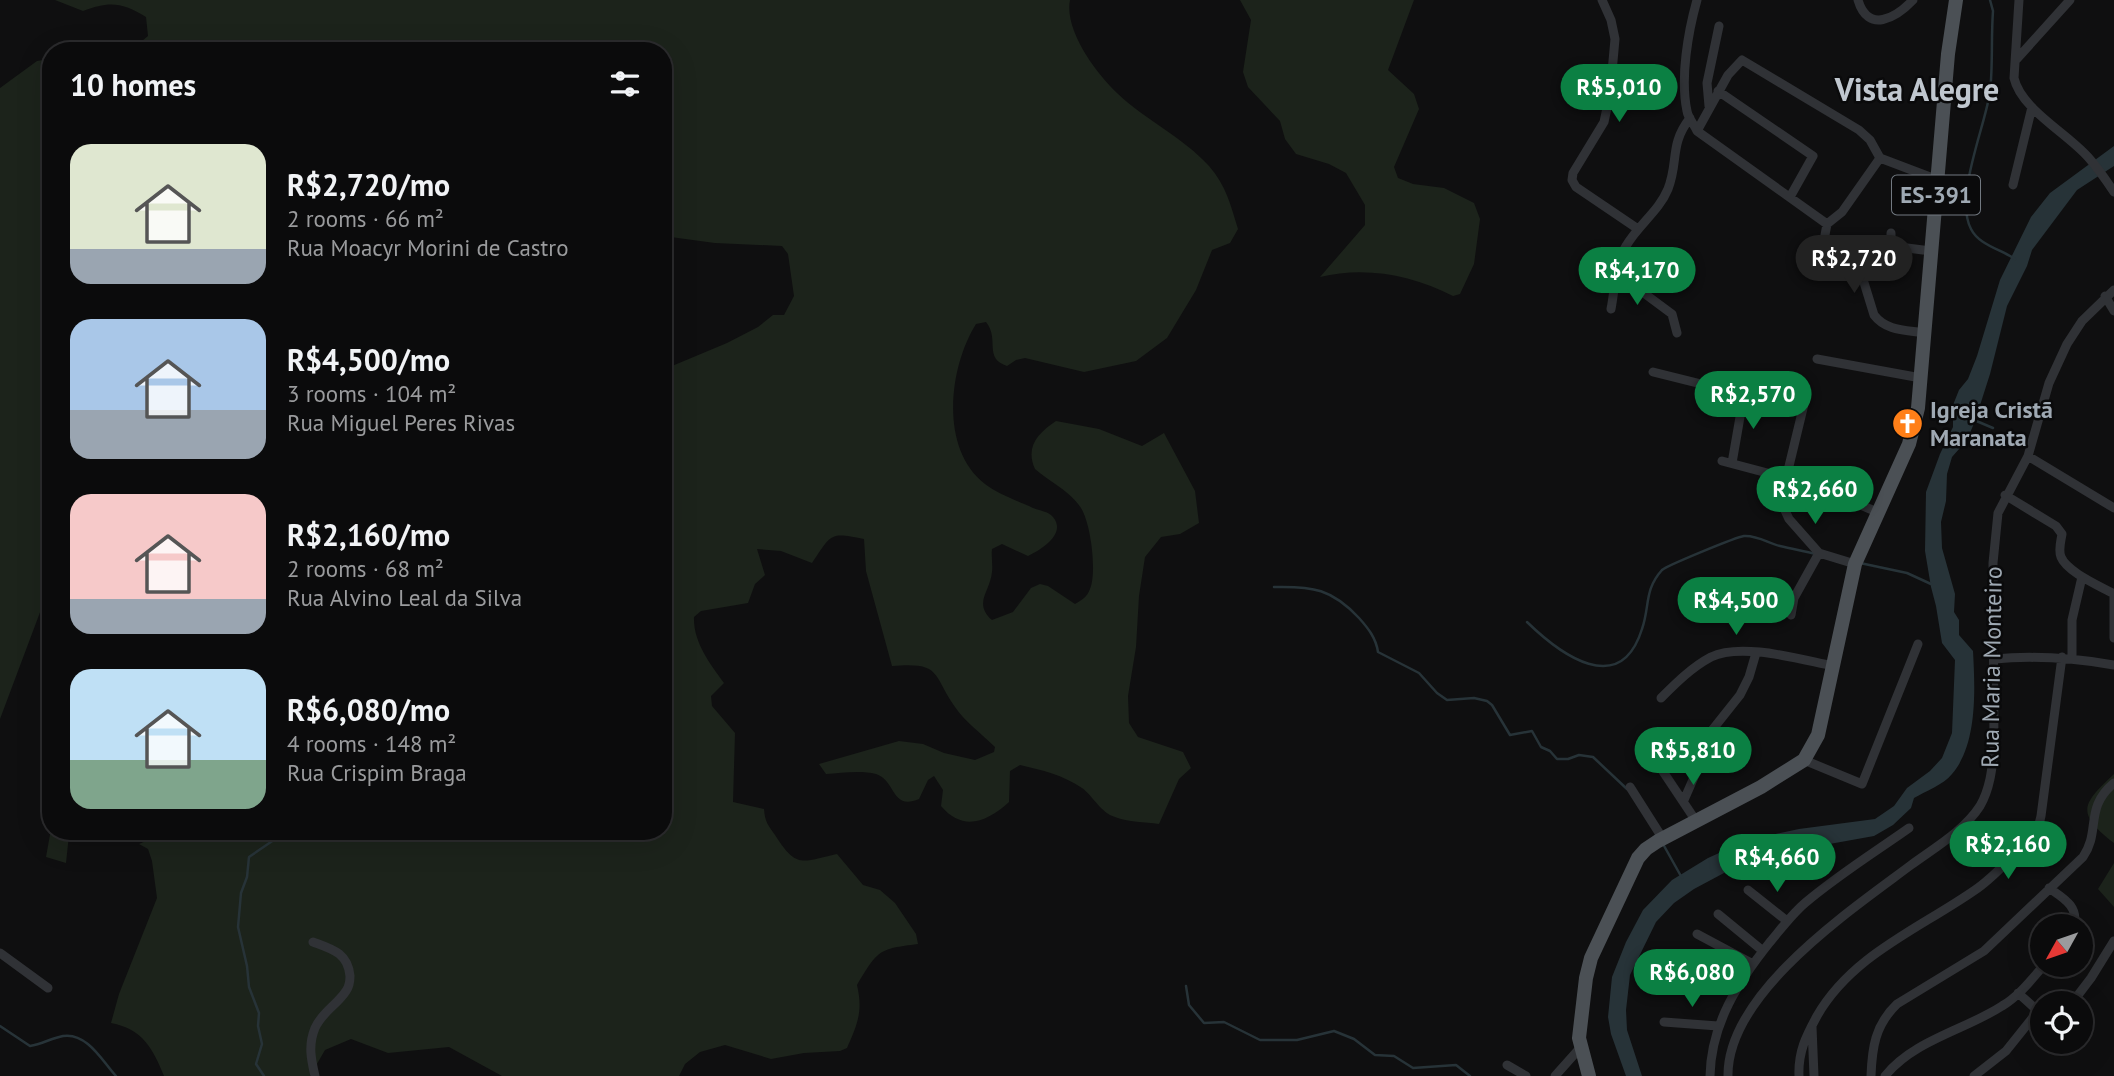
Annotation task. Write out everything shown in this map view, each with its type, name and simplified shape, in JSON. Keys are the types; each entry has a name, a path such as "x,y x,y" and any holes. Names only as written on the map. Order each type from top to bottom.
{"main road":[{"name":"ES-391","path":"1804,760 1818,735 1855,564 1916,423 1948,54 1956,0"},
{"path":"1589,1076 1580,1048 1581,1009 1591,958 1638,858 1662,839 1761,787 1804,760"}],"street":[{"path":"1602,0 1611,20 1615,39 1610,94 1604,122 1573,173 1572,180 1576,187 1638,229"},
{"path":"1697,0 1686,63 1686,97 1690,118 1697,131 1827,224"},
{"path":"1858,0 1865,14 1877,20 1894,17 1913,0"},
{"path":"2019,0 2014,61 2017,89 2032,107 2087,156 2113,190"},
{"path":"2014,61 2070,0"},
{"path":"1709,108 1707,83 1719,26"},
{"path":"1697,131 1728,75 1742,60 1859,130 1870,140 1880,158 1938,180"},
{"path":"1718,91 1813,156 1790,197"},
{"path":"2013,185 2032,107"},
{"path":"1611,309 1621,255 1667,191 1676,140 1690,118"},
{"path":"1880,158 1847,205 1827,224 1823,246 1829,255 1863,276 1874,315 1881,324 1924,333"},
{"path":"1892,233 1891,246 1931,251"},
{"path":"1619,268 1637,288 1672,314 1678,333"},
{"name":"Rua Maria Monteiro","path":"1728,1076 1731,1047 1747,1016 1795,956 1949,837 1978,809 1984,798 1992,770 1994,552 1998,513 2029,452 2049,383 2067,344 2082,321 2114,290"},
{"path":"2105,296 2114,312"},
{"path":"1817,359 1920,384"},
{"path":"1653,372 1802,410"},
{"path":"1744,394 1727,462 1834,492 1877,512"},
{"path":"1806,396 1783,495 1784,511 1819,552 1855,564"},
{"path":"2029,452 2114,508"},
{"path":"2006,495 2060,529 2062,560 2082,577 2114,594 2114,638"},
{"path":"1791,615 1794,598 1819,552"},
{"path":"1800,1076 1799,1056 1812,1026 1835,989 1892,940 1978,889 2036,833 2072,620 2082,577"},
{"path":"1804,760 1863,784 1918,644"},
{"path":"1661,698 1687,673 1711,657 1729,652 1756,653 1834,666"},
{"path":"1684,800 1709,734 1740,695 1756,653"},
{"path":"1994,659 2026,656 2067,658 2114,665"},
{"path":"1662,770 1696,821"},
{"path":"1871,1076 1875,1035 1888,1013 1897,1004 1984,951 2083,857 2090,846 2093,814 2106,789 2114,783"},
{"path":"1630,787 1662,839"},
{"path":"1710,1076 1718,1026 1728,1002 1753,964 1787,921 1813,897 1909,828"},
{"path":"2049,888 2068,901 2075,914"},
{"path":"1748,890 1787,921"},
{"path":"1718,914 1763,951"},
{"path":"1697,934 1753,964"},
{"path":"313,942 340,953 348,966 350,978 346,991 325,1012 315,1029 310,1050 315,1076"},
{"path":"2081,991 2114,942"},
{"path":"0,953 48,988"},
{"path":"1885,1076 1903,1059 1950,1031 2003,1006 2033,977"},
{"path":"2018,993 2030,1003"},
{"path":"1664,1022 1718,1026"},
{"path":"1974,1076 2006,1051 2030,1023"},
{"path":"1812,1026 1814,1076"},
{"path":"1555,1076 1580,1048"},
{"path":"1712,1058 1728,1061"},
{"path":"1507,1065 1526,1076"}],"shaded area":[{"path":"55,0 1070,0 1072,24 1091,63 1128,103 1188,146 1209,166 1224,188 1238,229 1230,243 1212,250 1196,290 1167,338 1136,361 1084,372 1025,358 1007,366 1000,363 993,353 992,335 986,322 976,324 960,362 955,384 955,429 960,450 970,469 985,484 1008,497 1049,513 1056,523 1057,529 1051,541 1028,556 1002,544 992,549 991,579 983,603 986,614 992,620 1013,612 1031,588 1040,584 1048,586 1075,604 1084,598 1090,589 1093,560 1085,515 1072,497 1035,469 1032,461 1035,441 1056,421 1099,429 1142,446 1164,433 1195,491 1199,523 1180,534 1161,537 1145,557 1128,696 1129,723 1138,737 1183,752 1191,768 1179,779 1159,824 1125,820 1110,815 1075,783 1020,765 1010,771 1009,802 992,815 975,821 958,819 941,806 943,790 934,776 928,780 919,799 910,802 898,798 887,782 876,774 826,774 819,764 899,741 923,744 944,753 975,760 994,752 995,747 959,712 934,673 920,666 892,666 866,571 864,539 844,536 832,538 812,563 781,551 757,549 765,575 755,584 748,603 701,611 694,617 699,644 724,683 711,696 712,706 735,733 733,802 764,809 769,826 795,858 807,860 837,854 863,885 880,890 895,903 916,934 918,944 880,953 870,965 857,985 860,1002 858,1017 847,1048 771,1059 725,1045 700,1052 685,1064 679,1076 502,1076 449,1047 388,1053 351,1039 325,1050 310,1076 164,1076 156,1057 139,1035 111,1023 119,994 157,898 148,849 139,844 148,840 672,840 672,366 727,343 758,327 773,315 784,315 794,296 788,254 782,246 715,243 672,237 672,42 141,42 148,36 146,17 130,8 108,5 83,11"},
{"path":"1240,0 1414,0 1388,70 1414,94 1419,109 1394,167 1398,178 1413,184 1444,188 1474,203 1480,219 1474,264 1460,294 1453,296 1388,274 1354,272 1320,277 1365,225 1365,205 1346,173 1329,164 1296,154 1285,139 1280,121 1248,87 1243,72 1251,20"},
{"path":"42,60 42,607 0,719 0,88"},
{"path":"2114,146 2114,166 2077,190 2032,250 2007,306 1975,421 1967,440 1952,457 1947,474 1946,501 1941,522 1942,548 1955,594 1954,612 1959,620 1959,635 1973,651 1974,666 1971,732 1960,762 1948,778 1914,798 1911,808 1893,825 1874,836 1752,858 1694,889 1674,903 1656,922 1630,975 1627,1030 1642,1076 1626,1076 1608,1017 1612,977 1643,910 1672,880 1708,858 1748,840 1799,829 1875,819 1894,806 1907,788 1942,758 1952,733 1955,660 1942,643 1931,587 1925,551 1926,492 1953,427 1953,405 1977,356 2000,280 2031,217 2050,193"},
{"path":"2114,774 2114,843 2093,824 2087,809 2095,794"},
{"path":"49,840 68,840 66,863 46,857"},
{"path":"2114,863 2114,907 2098,889"}],"waterway":[{"path":"1990,0 1993,11 1990,92 1968,181 1967,215 1971,229 1979,239 2015,259"},
{"path":"1974,420 1993,428"},
{"path":"1527,622 1572,657 1589,664 1605,666 1619,662 1632,650 1642,629 1652,584 1666,567 1744,536 1816,554"},
{"path":"1860,563 1907,573 1931,584"},
{"path":"1274,587 1300,587 1331,595 1349,608 1368,629 1378,652 1419,673 1447,700 1474,698 1487,701 1510,735 1532,731 1541,747 1550,751 1557,759 1579,755 1593,757 1627,789"},
{"path":"264,1076 256,1064 262,1044 258,1026 259,1013 249,987 238,927 241,893 247,877 249,857 274,840"},
{"path":"1663,844 1682,878"},
{"path":"1186,986 1189,1005 1204,1023 1224,1022 1260,1040 1297,1040 1334,1031 1354,1039 1375,1055 1394,1056 1413,1068 1456,1065 1470,1076"},
{"path":"0,1026 30,1046 63,1036 80,1039 94,1049 116,1076"}],"place":[{"name":"Igreja Cristã Maranata","path":"1907,424"}],"district":[{"name":"Vista Alegre","path":"1917,90"}]}
